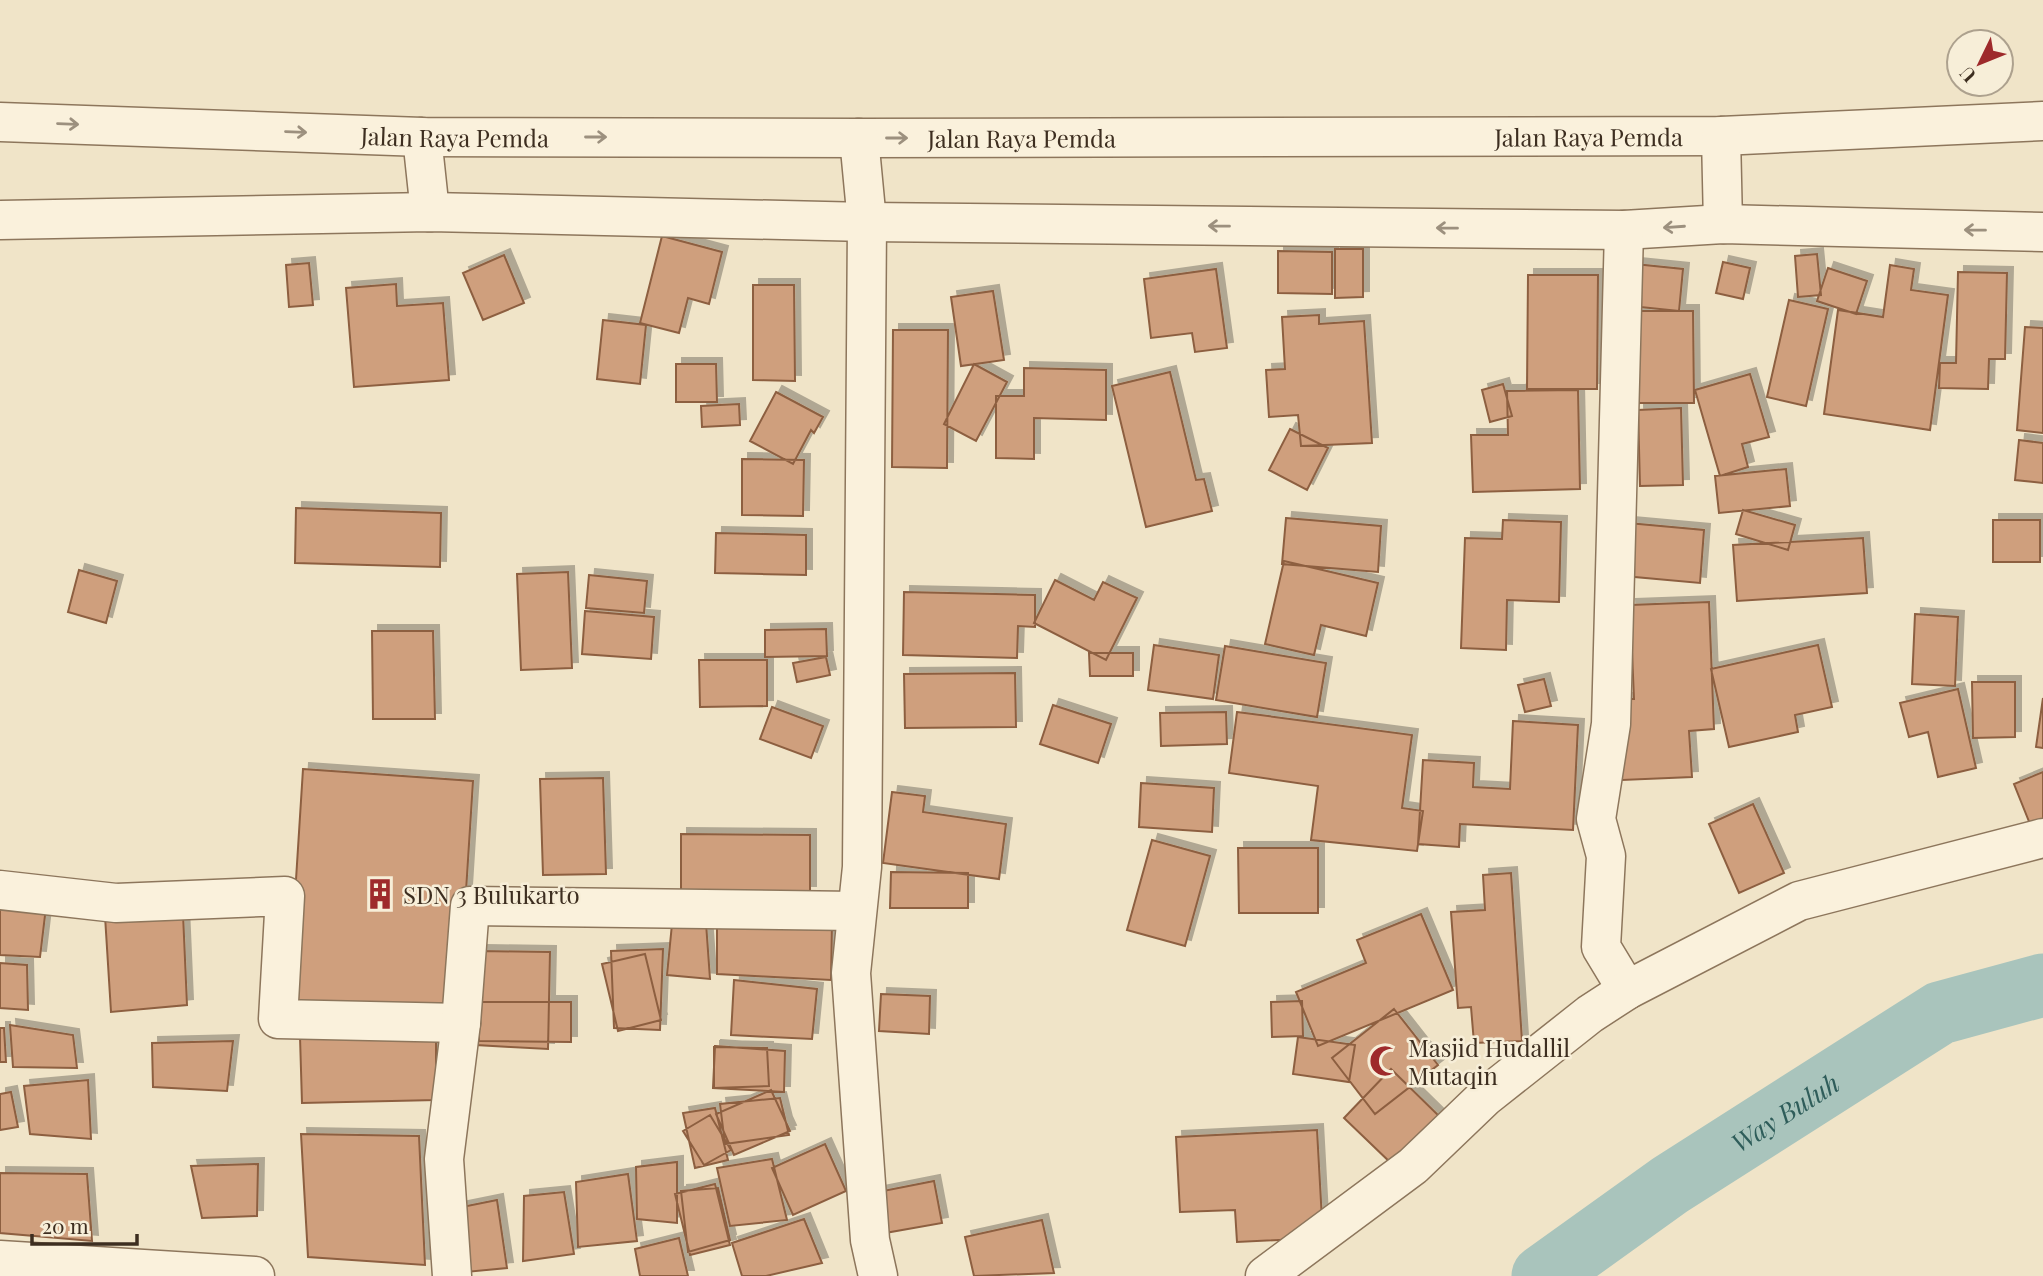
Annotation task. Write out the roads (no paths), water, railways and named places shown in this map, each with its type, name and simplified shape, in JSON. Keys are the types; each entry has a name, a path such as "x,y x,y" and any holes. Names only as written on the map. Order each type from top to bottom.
{"street":[{"name":"Jalan Raya Pemda","path":"0,122 422,137 859,138 1721,136 2043,121"},
{"path":"1721,136 1723,224"},
{"path":"422,137 429,212"},
{"path":"859,138 867,222 862,867 855,911 851,973 870,1240 878,1276"},
{"path":"0,219 429,212 867,222 1624,230 1723,224 2043,232"},
{"path":"1624,230 1611,724 1596,819 1606,856 1601,947 1628,989"},
{"path":"1265,1276 1413,1166 1485,1097 1590,1014 1628,989 1799,901 2043,838"},
{"path":"0,890 116,904 285,896 278,1019 461,1023"},
{"path":"452,1276 444,1159 461,1023 470,906 855,911"},
{"path":"0,1260 255,1276"}],"waterway":[{"name":"Way Buluh","path":"1543,1276 1670,1185 1940,1013 2043,985"}],"place":[{"name":"SDN 3 Bulukarto","path":"380,894"},
{"name":"Masjid Hudallil Mutaqin","path":"1385,1061"}]}
